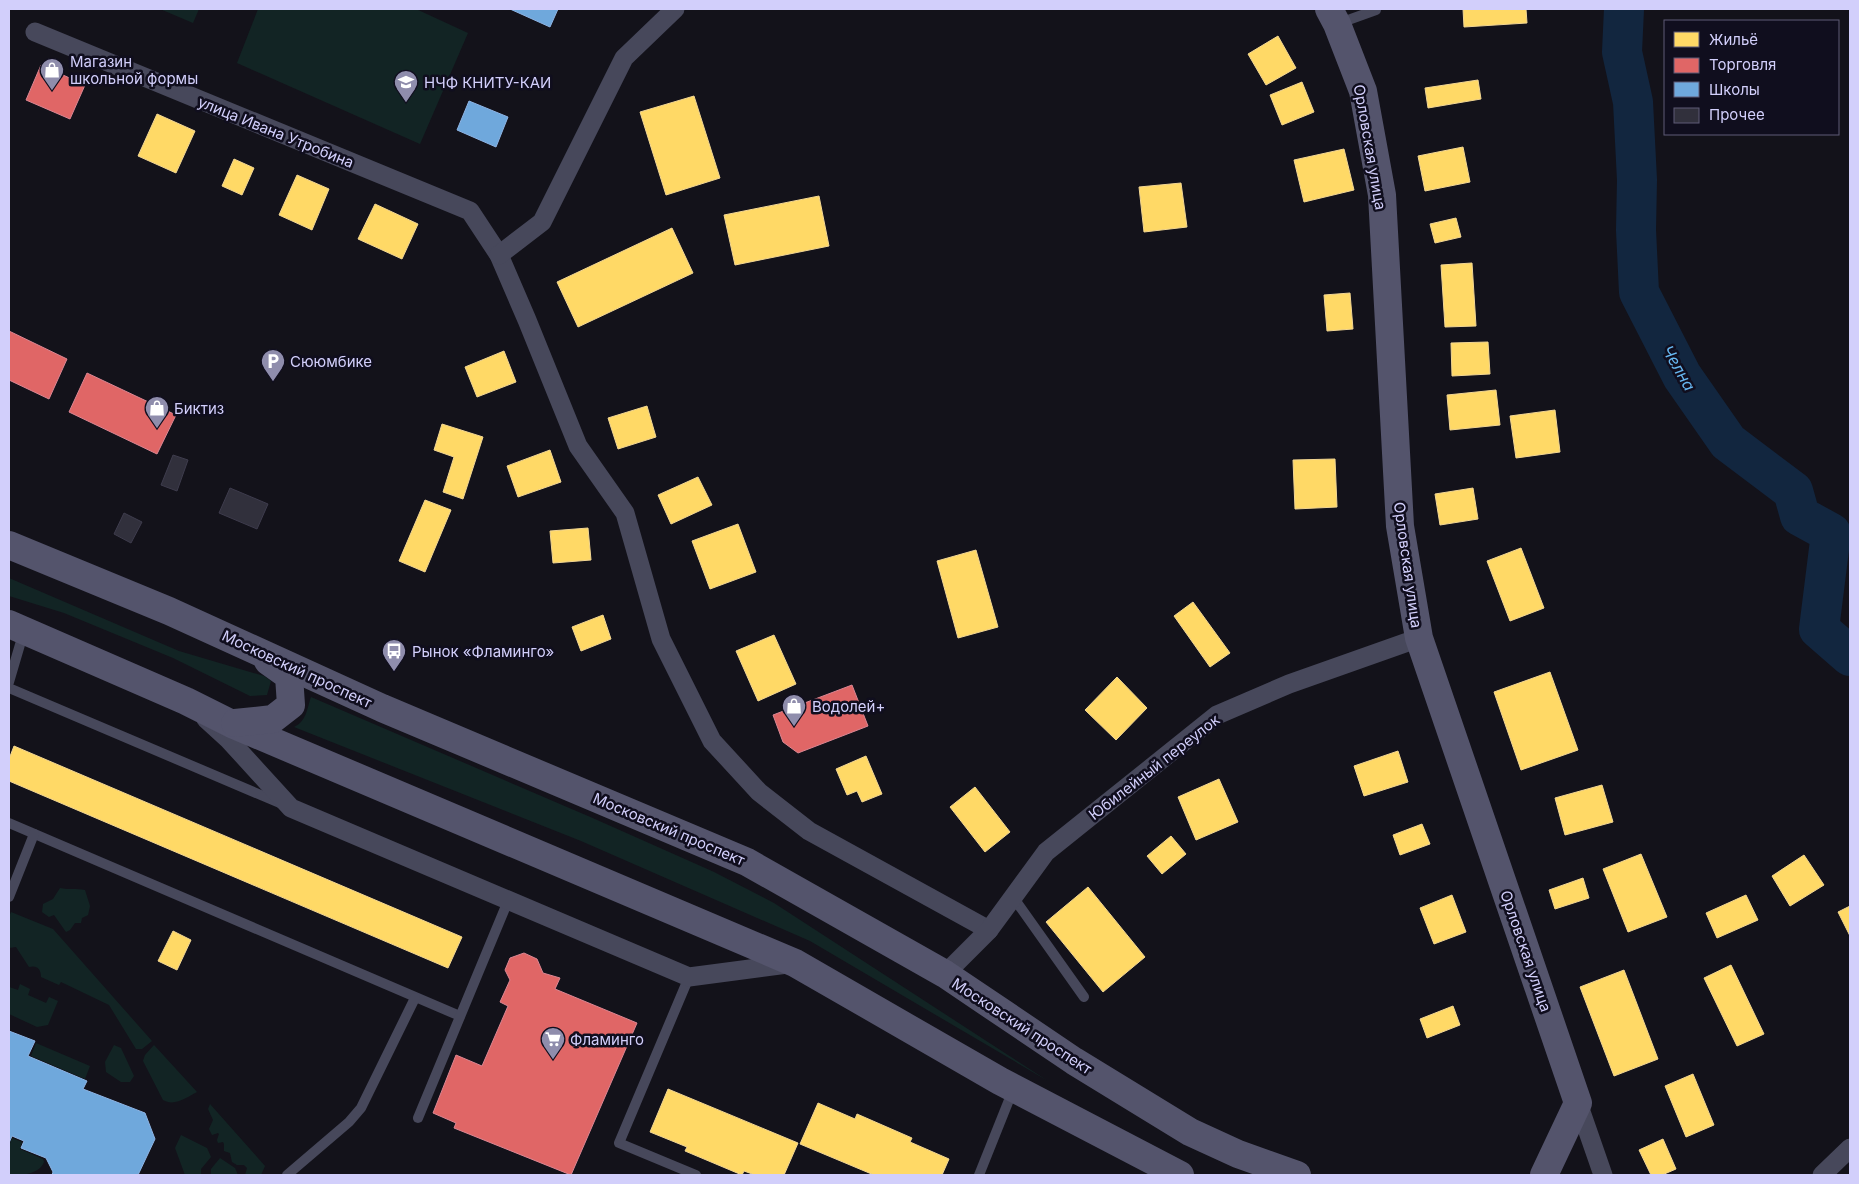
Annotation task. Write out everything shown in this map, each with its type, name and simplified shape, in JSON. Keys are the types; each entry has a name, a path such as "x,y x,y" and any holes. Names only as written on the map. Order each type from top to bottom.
{"main road":[{"name":"Орловская улица","path":"1333,16 1363,91 1382,195 1400,526 1419,638 1578,1103"},
{"name":"Московский проспект","path":"9,545 169,611 382,708 746,862 945,974 1074,1061 1190,1132 1238,1154 1296,1175"},
{"path":"16,627 186,701 232,724 795,963 1000,1081 1180,1175"},
{"path":"232,724 273,719 291,704 290,676 242,643"},
{"path":"1545,1175 1578,1103"}],"street":[{"path":"499,255 542,222 624,58 675,9"},
{"name":"улица Ивана Утробина","path":"35,32 470,211 499,255 578,446 626,513 661,639 712,741 759,792 809,831 989,930"},
{"name":"Юбилейный переулок","path":"945,974 989,930 1046,852 1218,715 1289,684 1419,638"},
{"path":"186,701 228,740 291,808 689,977 795,963"},
{"path":"1578,1103 1603,1175"},
{"path":"1822,1175 1850,1148"}],"lane":[{"path":"1333,16 1376,10"},
{"path":"9,682 16,627"},
{"path":"9,688 291,808"},
{"path":"9,823 460,1016"},
{"path":"9,897 34,834"},
{"path":"1013,897 1084,997"},
{"path":"418,1118 508,901"},
{"path":"689,977 619,1142 696,1175"},
{"path":"287,1175 349,1122 361,1108 415,998"},
{"path":"978,1175 1014,1087"}],"shaded area":[{"path":"160,9 199,9 193,23"},
{"path":"258,9 416,9 468,33 420,144 237,63"},
{"path":"9,578 179,651 264,676 271,681 267,695 250,696 173,658 64,613 9,596"},
{"path":"311,697 714,872 774,903 1048,1081 810,941 581,841 294,727 304,718"},
{"path":"60,888 85,890 90,906 88,915 82,918 81,923 75,923 66,932 54,915 49,917 42,912 43,904 53,899"},
{"path":"11,912 53,929 152,1041 142,1049 136,1049 109,1005 61,982 59,985 41,977 38,968 29,967 16,947 9,948 9,917"},
{"path":"20,984 30,989 28,995 46,1003 49,997 58,1001 48,1025 37,1027 9,1014 9,987 18,990"},
{"path":"36,1043 90,1066 85,1079 31,1056"},
{"path":"114,1045 121,1048 134,1076 130,1082 121,1082 106,1072 105,1062"},
{"path":"154,1045 197,1092 176,1102 163,1100 143,1061 145,1055"},
{"path":"210,1104 265,1166 261,1175 245,1175 247,1168 244,1165 237,1165 232,1162 230,1153 224,1151 223,1142 218,1143 219,1134 212,1135 209,1129 213,1120 208,1109"},
{"path":"181,1135 207,1148 211,1157 201,1169 201,1175 185,1175 175,1148"},
{"path":"12,1138 22,1142 20,1149 43,1159 44,1162 38,1170 19,1175 9,1175 9,1146"},
{"path":"220,1158 235,1168 238,1175 211,1175 211,1169"}],"building: Жильё":[{"path":"1463,9 1526,9 1527,23 1464,27"},
{"path":"1278,36 1296,68 1266,85 1248,54"},
{"path":"1478,80 1481,99 1428,108 1425,88"},
{"path":"1302,82 1314,112 1282,125 1270,95"},
{"path":"694,96 720,178 666,195 640,112"},
{"path":"157,114 195,131 176,173 138,156"},
{"path":"1463,147 1470,182 1425,191 1418,156"},
{"path":"1344,149 1354,190 1304,202 1294,160"},
{"path":"234,159 254,168 242,195 222,186"},
{"path":"297,175 329,189 312,230 279,215"},
{"path":"1181,183 1187,227 1144,232 1139,187"},
{"path":"819,196 829,246 735,265 724,215"},
{"path":"375,204 418,224 402,259 358,239"},
{"path":"1456,218 1461,237 1435,243 1430,224"},
{"path":"672,228 693,273 578,327 557,282"},
{"path":"1472,263 1476,326 1445,327 1441,265"},
{"path":"1350,293 1353,329 1327,331 1324,295"},
{"path":"1488,342 1490,374 1452,376 1451,343"},
{"path":"504,351 516,382 477,397 465,367"},
{"path":"1496,390 1500,425 1450,430 1447,395"},
{"path":"647,406 656,437 618,449 608,418"},
{"path":"1555,410 1560,452 1516,458 1510,416"},
{"path":"442,424 483,437 463,499 443,492 454,457 434,450"},
{"path":"550,450 561,482 518,497 507,466"},
{"path":"1335,459 1337,507 1295,509 1293,460"},
{"path":"698,477 712,505 671,524 658,495"},
{"path":"1473,488 1478,519 1440,525 1435,494"},
{"path":"425,500 451,510 425,572 399,561"},
{"path":"738,524 756,572 710,589 692,541"},
{"path":"588,528 591,560 553,563 550,531"},
{"path":"1521,548 1544,608 1510,621 1487,561"},
{"path":"976,550 998,627 958,638 937,561"},
{"path":"1193,602 1230,653 1210,667 1174,616"},
{"path":"603,615 611,639 581,651 572,627"},
{"path":"774,635 796,684 758,701 736,651"},
{"path":"1550,672 1578,750 1521,770 1494,692"},
{"path":"1117,677 1147,708 1116,740 1085,710"},
{"path":"14,746 462,937 448,968 9,781 9,759"},
{"path":"1398,751 1408,782 1364,796 1354,766"},
{"path":"866,756 882,794 862,802 857,791 847,795 836,769"},
{"path":"1219,779 1238,822 1196,840 1178,797"},
{"path":"1602,785 1613,822 1565,835 1555,798"},
{"path":"975,787 1010,832 985,852 950,807"},
{"path":"1422,824 1430,844 1400,855 1393,835"},
{"path":"1171,836 1186,854 1162,874 1147,856"},
{"path":"1641,854 1667,917 1628,932 1603,869"},
{"path":"1804,855 1824,885 1790,906 1772,876"},
{"path":"1583,878 1589,898 1555,909 1549,890"},
{"path":"1088,887 1145,957 1103,992 1046,922"},
{"path":"1452,895 1466,932 1434,944 1420,908"},
{"path":"1746,895 1758,920 1717,938 1706,913"},
{"path":"1850,906 1850,936 1838,912"},
{"path":"173,931 191,940 177,970 158,961"},
{"path":"1731,965 1764,1034 1737,1046 1704,978"},
{"path":"1624,970 1658,1059 1614,1076 1580,987"},
{"path":"1453,1006 1460,1025 1427,1038 1420,1019"},
{"path":"1693,1074 1714,1125 1686,1137 1665,1086"},
{"path":"668,1089 798,1143 784,1175 755,1175 744,1171 742,1175 685,1151 687,1147 650,1132"},
{"path":"818,1103 855,1119 857,1114 912,1138 910,1142 949,1159 942,1175 874,1175 800,1144"},
{"path":"1663,1139 1676,1169 1662,1175 1651,1175 1639,1150"}],"building: Торговля":[{"path":"41,65 85,85 70,119 26,100"},
{"path":"9,331 67,359 49,399 9,380"},
{"path":"87,373 176,415 157,454 69,412"},
{"path":"852,685 868,726 798,753 783,742 773,715"},
{"name":"Фламинго","path":"524,953 537,959 543,973 560,978 555,989 637,1023 571,1175 454,1128 456,1123 433,1113 456,1055 482,1066 508,1006 500,1002 510,980 505,970 510,958"}],"building: Школы":[{"path":"510,9 558,9 550,27"},
{"path":"469,101 508,117 496,147 457,130"},
{"path":"9,1031 35,1041 28,1056 87,1081 83,1089 145,1113 155,1139 138,1175 52,1175 53,1172 46,1158 21,1148 24,1141 12,1136 9,1143"}],"building: Прочее":[{"path":"173,455 188,460 177,491 161,485"},
{"path":"230,488 268,504 257,529 219,513"},
{"path":"124,513 142,522 131,543 114,534"}],"waterway":[{"name":"Челна","path":"1624,9 1622,52 1633,102 1637,180 1636,230 1639,292 1682,376 1728,442 1793,491 1800,516 1831,533 1819,629 1850,656"}],"place":[{"name":"Магазин школьной формы","path":"52,91"},
{"name":"НЧФ КНИТУ-КАИ","path":"406,103"},
{"name":"Сююмбике","path":"273,382"},
{"name":"Биктиз","path":"157,429"},
{"name":"Рынок «Фламинго»","path":"394,672"},
{"name":"Водолей+","path":"794,727"},
{"name":"Фламинго","path":"553,1060"}]}
